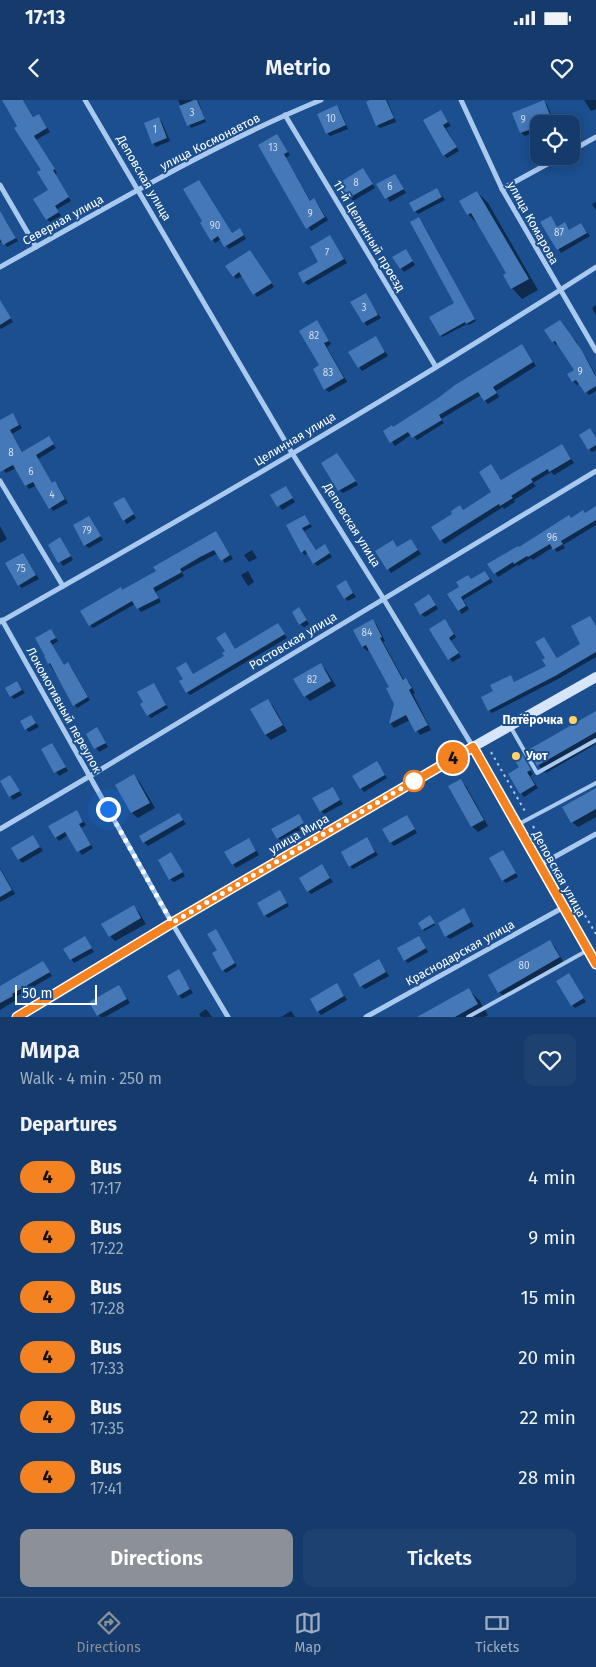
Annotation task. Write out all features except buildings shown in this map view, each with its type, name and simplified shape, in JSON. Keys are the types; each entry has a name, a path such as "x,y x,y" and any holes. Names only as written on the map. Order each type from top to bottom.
{"main road":[{"name":"улица Мира","path":"473,747 596,677"},
{"name":"Деповская улица","path":"473,747 596,964"}],"street":[{"name":"Деповская улица","path":"84,100 292,453 473,747"},
{"name":"улица Космонавтов","path":"137,190 285,115 320,100"},
{"name":"улица Комарова","path":"461,100 502,189 596,351"},
{"name":"11-й Целинный проезд","path":"285,115 436,367"},
{"path":"580,146 596,137"},
{"path":"502,189 546,165"},
{"path":"0,185 36,247"},
{"name":"Северная улица","path":"0,267 137,190"},
{"name":"Целинная улица","path":"1,621 292,453 436,367 596,267"},
{"name":"Ростовская улица","path":"0,828 90,776 596,471"},
{"path":"0,481 63,586"},
{"name":"Локомотивный переулок","path":"1,621 172,923 228,1017"},
{"name":"улица Мира","path":"17,1017 172,923 473,747"},
{"path":"540,865 596,834"},
{"name":"Краснодарская улица","path":"366,1017 564,908"}],"lane":[{"path":"510,726 537,773 596,740"},
{"path":"517,825 596,782"},
{"path":"468,1017 588,950"}],"path":[{"path":"491,752 596,934"}],"bus line":[{"name":"4","path":"17,1017 172,923 473,747 596,964"}],"place":[{"name":"Пятёрочка","path":"573,720"},
{"name":"Уют","path":"516,756"}],"route":[{"path":"108,809 172,923 414,781"}]}
